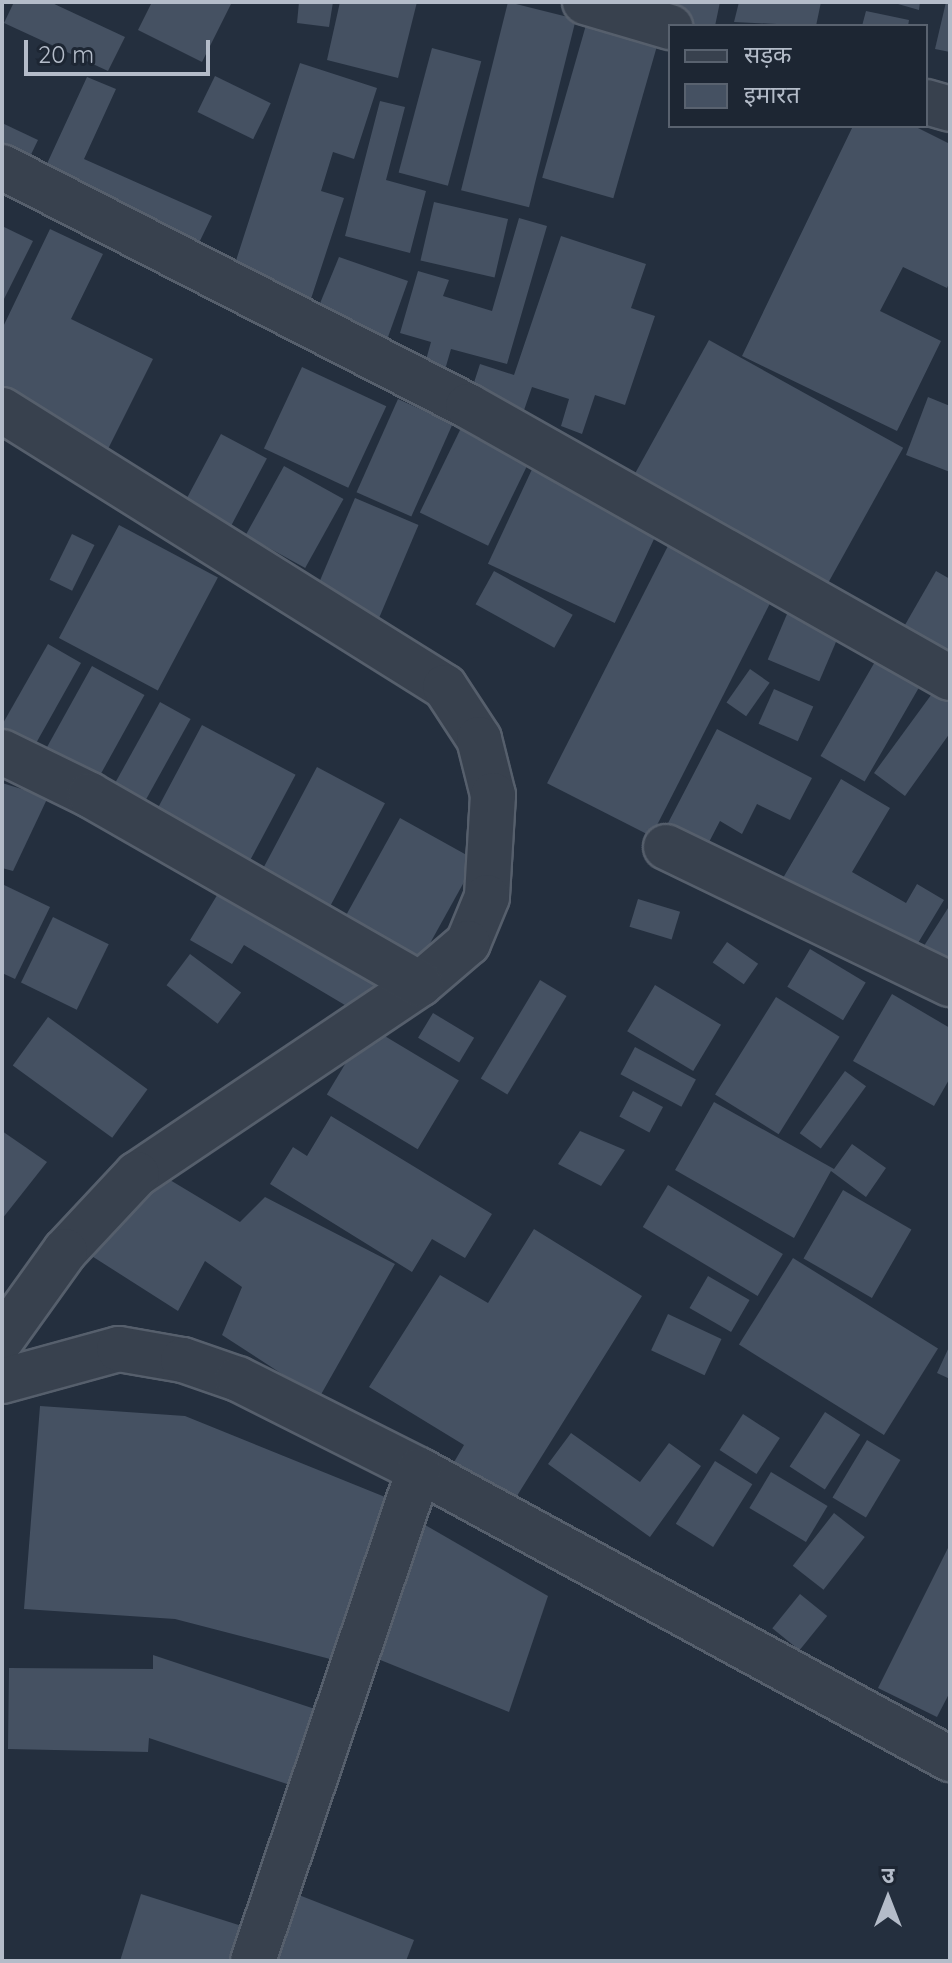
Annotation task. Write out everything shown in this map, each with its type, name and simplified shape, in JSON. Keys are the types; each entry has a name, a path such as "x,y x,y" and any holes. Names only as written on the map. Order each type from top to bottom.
{"street":[{"path":"585,2 668,26"},
{"path":"928,103 950,109"},
{"path":"2,167 468,406 950,678"},
{"path":"2,410 445,687 479,739 493,795 487,897 468,943 420,984 137,1174 65,1251 2,1339"},
{"path":"2,752 90,795 420,984"},
{"path":"666,847 950,984"},
{"path":"2,1381 119,1349 148,1352 238,1379 419,1470 950,1759"},
{"path":"253,1961 419,1470"}],"building":[{"path":"14,2 50,2 125,37 108,71 4,23"},
{"path":"152,2 232,2 202,62 138,30"},
{"path":"299,2 333,2 329,27 297,23"},
{"path":"340,2 417,2 398,78 327,60"},
{"path":"508,2 576,19 529,207 461,190"},
{"path":"666,2 720,2 715,24 688,24 663,16"},
{"path":"739,2 821,2 816,24 734,22"},
{"path":"891,2 920,2 919,10"},
{"path":"946,2 950,2 950,52 935,49"},
{"path":"866,11 909,20 908,24 863,24"},
{"path":"586,25 657,45 613,198 542,178"},
{"path":"432,48 481,61 448,186 399,173"},
{"path":"300,63 377,88 354,159 333,152 321,191 344,198 309,305 230,279"},
{"path":"215,76 271,103 253,139 197,112"},
{"path":"87,77 116,89 84,159 212,216 195,251 39,181"},
{"path":"380,101 405,107 386,180 426,191 410,253 345,236"},
{"path":"2,123 38,140 25,167 2,156"},
{"path":"852,128 918,128 950,144 950,281 947,288 903,267 880,311 941,341 897,431 742,356"},
{"path":"434,202 508,219 495,278 421,260"},
{"path":"519,218 547,226 507,364 451,349 442,380 422,374 431,342 400,333 418,271 449,280 443,296 492,311"},
{"path":"2,226 33,241 2,303"},
{"path":"50,229 103,254 71,319 153,359 99,467 2,405 2,329"},
{"path":"561,236 646,264 631,308 655,316 625,405 595,395 582,434 561,426 569,399 532,387 521,419 468,401 480,364 514,375"},
{"path":"339,257 408,281 383,351 314,318"},
{"path":"709,340 903,448 824,591 629,483"},
{"path":"302,367 386,406 348,488 264,449"},
{"path":"928,397 950,406 950,472 906,455"},
{"path":"398,399 453,423 411,517 357,492"},
{"path":"461,428 529,461 488,546 420,512"},
{"path":"221,434 267,458 224,540 178,515"},
{"path":"534,465 661,524 615,623 488,564"},
{"path":"284,466 343,499 305,568 246,535"},
{"path":"355,498 419,525 378,621 314,594"},
{"path":"119,525 218,578 158,691 59,638"},
{"path":"72,534 94,545 72,591 50,580"},
{"path":"671,540 775,593 651,836 547,783"},
{"path":"494,571 573,615 554,648 476,604"},
{"path":"936,571 950,579 950,676 894,644"},
{"path":"790,607 842,629 819,681 768,659"},
{"path":"48,644 81,663 30,754 2,738 2,725"},
{"path":"880,653 924,678 865,782 820,756"},
{"path":"92,666 144,695 95,785 42,756"},
{"path":"750,669 770,683 746,716 726,703"},
{"path":"774,689 813,706 798,741 759,724"},
{"path":"934,691 950,703 950,733 905,796 874,773"},
{"path":"160,702 191,719 142,806 112,789"},
{"path":"202,725 296,775 242,876 148,827"},
{"path":"717,729 812,778 790,820 757,804 742,834 720,821 707,846 667,825"},
{"path":"317,767 385,803 323,919 255,883"},
{"path":"841,779 890,808 852,872 906,903 917,884 944,900 912,953 783,878"},
{"path":"2,783 48,797 13,871 2,868"},
{"path":"400,818 476,860 416,968 340,926"},
{"path":"2,884 50,907 15,979 2,973"},
{"path":"222,887 381,981 360,1014 244,945 232,964 190,940"},
{"path":"638,899 680,912 672,940 630,927"},
{"path":"950,905 950,966 922,949"},
{"path":"53,917 109,944 77,1010 21,983"},
{"path":"727,942 758,964 744,984 713,962"},
{"path":"810,949 866,982 843,1020 787,987"},
{"path":"190,954 241,993 218,1024 167,985"},
{"path":"540,980 567,996 507,1095 481,1079"},
{"path":"655,985 721,1025 693,1071 627,1031"},
{"path":"892,994 950,1028 950,1078 934,1106 853,1061"},
{"path":"776,997 840,1037 779,1134 715,1095"},
{"path":"433,1013 474,1038 459,1063 418,1038"},
{"path":"48,1017 148,1089 112,1138 13,1066"},
{"path":"368,1026 459,1081 418,1149 327,1095"},
{"path":"635,1047 696,1079 681,1107 620,1074"},
{"path":"845,1071 866,1086 821,1149 800,1133"},
{"path":"633,1091 663,1107 649,1133 619,1117"},
{"path":"714,1102 834,1169 852,1144 886,1168 866,1197 831,1171 794,1238 675,1170"},
{"path":"331,1116 492,1214 465,1258 432,1239 412,1272 270,1184 293,1147 307,1156"},
{"path":"2,1131 47,1162 2,1219"},
{"path":"580,1131 625,1150 601,1186 558,1164"},
{"path":"165,1177 240,1222 265,1197 395,1264 319,1398 222,1335 242,1287 205,1261 178,1311 87,1253"},
{"path":"668,1185 783,1254 758,1296 643,1227"},
{"path":"843,1190 911,1230 872,1298 804,1258"},
{"path":"534,1229 642,1296 510,1507 450,1469 464,1445 369,1387 440,1275 488,1303"},
{"path":"793,1258 938,1349 884,1435 739,1345"},
{"path":"708,1276 750,1300 731,1332 690,1308"},
{"path":"668,1314 721,1339 705,1375 651,1350"},
{"path":"950,1345 950,1379 937,1373"},
{"path":"40,1406 185,1416 390,1499 334,1660 175,1619 24,1609"},
{"path":"825,1412 860,1435 825,1489 790,1467"},
{"path":"743,1414 780,1438 756,1474 720,1450"},
{"path":"571,1433 640,1482 669,1443 701,1466 650,1537 548,1464"},
{"path":"867,1440 900,1460 866,1518 832,1497"},
{"path":"715,1461 752,1484 713,1547 676,1524"},
{"path":"771,1472 828,1506 806,1542 749,1508"},
{"path":"834,1513 865,1537 823,1590 793,1566"},
{"path":"420,1522 548,1596 509,1712 368,1655"},
{"path":"950,1544 950,1692 937,1717 878,1688"},
{"path":"800,1594 827,1616 800,1650 772,1628"},
{"path":"153,1655 321,1711 293,1786 149,1738 148,1752 8,1749 9,1668 153,1669"},
{"path":"286,1890 414,1940 406,1961 258,1961"},
{"path":"141,1894 245,1927 235,1961 120,1961"}]}
